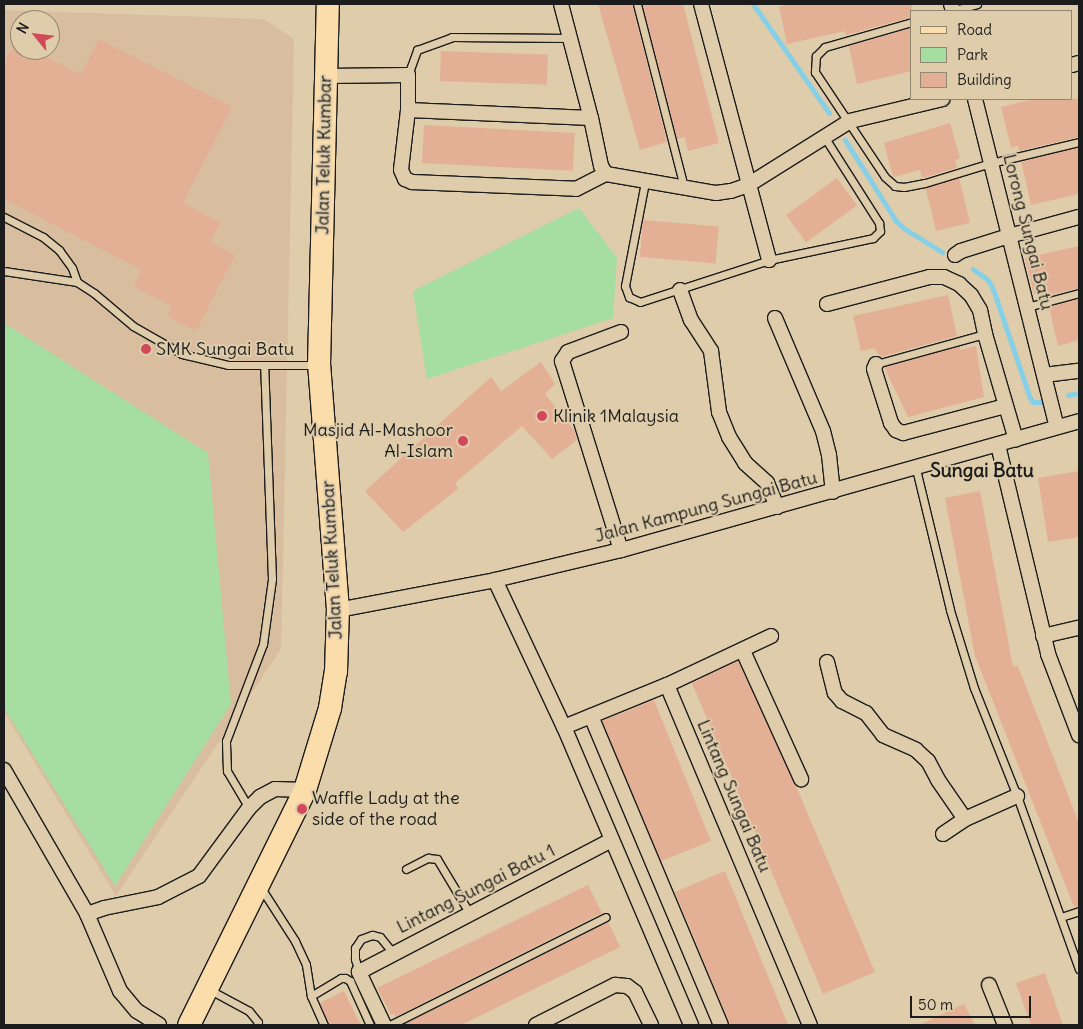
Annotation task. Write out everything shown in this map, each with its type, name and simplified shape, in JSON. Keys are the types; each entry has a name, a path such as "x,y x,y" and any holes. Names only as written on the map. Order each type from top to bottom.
{"main road":[{"name":"Jalan Teluk Kumbar","path":"189,1025 305,790 330,708 336,672 338,610 319,365 328,4"}],"street":[{"path":"561,4 591,118 601,166 606,174"},
{"path":"701,4 748,186 770,260"},
{"path":"326,76 408,75 408,110 401,170 404,179 412,182 561,190 576,189 606,174 716,193 748,186 850,121 938,100"},
{"name":"Lorong Sungai Batu","path":"975,100 1057,427"},
{"path":"408,110 591,118"},
{"path":"827,304 929,277 950,266 961,251 1079,217"},
{"path":"950,266 959,284 971,295 980,310 1004,406 1016,440"},
{"path":"680,290 691,320 711,352 719,412 729,437 745,463 767,483 777,507"},
{"path":"776,318 823,431 829,455 833,492"},
{"path":"621,332 568,352 563,356 562,361 622,550"},
{"path":"876,364 874,369 891,423 896,430 903,433 1004,406"},
{"path":"1044,375 1079,371"},
{"name":"Jalan Kampung Sungai Batu","path":"338,610 495,580 622,550 916,469 1079,421"},
{"path":"998,445 1048,654 1079,734"},
{"path":"495,580 564,727 691,1025"},
{"path":"1043,636 1079,628"},
{"path":"564,727 667,685 771,636"},
{"path":"743,650 801,779"},
{"path":"827,662 835,693 866,713 883,735 916,750 928,761 938,780 965,819"},
{"name":"Lintang Sungai Batu","path":"667,685 810,1025"},
{"path":"591,716 721,1025"},
{"path":"4,770 87,914 120,991 137,1011 159,1025"},
{"path":"87,914 104,908 158,897 199,876 249,808 260,797 274,789 305,790"},
{"path":"943,834 965,819 1017,796"},
{"name":"Lintang Sungai Batu 1","path":"359,972 611,840"},
{"path":"359,972 384,1025"},
{"path":"989,984 1005,1025"},
{"path":"536,1025 615,985 626,986 635,992 650,1025"}],"lane":[{"path":"637,4 684,188"},
{"path":"951,9 977,4"},
{"path":"910,23 825,47 816,56 815,72 850,121 885,177 895,186 904,187 925,183 991,163 1079,142"},
{"path":"408,75 412,59 417,50 452,37 569,38"},
{"path":"645,182 625,286 626,293 634,300 640,302 770,260 873,238 880,231 879,223 825,138"},
{"path":"4,218 42,236 59,250 72,268 77,282"},
{"path":"4,271 77,282 94,292 133,326 182,354 228,365 319,365"},
{"path":"1027,307 1079,293"},
{"path":"876,364 985,334"},
{"path":"249,808 227,770 226,741 263,644 272,578 264,365"},
{"path":"916,469 950,610 974,688 1017,796 1079,969"},
{"path":"406,869 428,858 437,859 470,914"},
{"path":"259,886 290,933 306,965 311,996 324,1025"},
{"path":"1061,918 1079,911"},
{"path":"390,1025 606,917"},
{"path":"359,972 355,959 355,948 362,939 372,935 380,937 393,953"},
{"path":"311,996 341,978 345,978 350,981 370,1025"},
{"path":"208,988 249,1011 258,1022 257,1025"}],"shaded area":[{"name":"SMK Sungai Batu","path":"4,10 10,10 10,60 60,60 60,12 264,19 294,39 281,649 116,896 4,712"}],"green space":[{"path":"579,208 617,258 613,318 427,379 413,291"},
{"path":"4,323 208,453 231,704 115,886 4,708"}],"building":[{"path":"598,4 632,4 667,142 640,150"},
{"path":"642,4 683,4 719,143 688,151 685,137 677,139"},
{"path":"791,4 912,4 912,10 910,10 910,18 846,35 845,31 787,44 779,7"},
{"path":"910,29 910,71 857,84 849,46"},
{"path":"99,39 232,107 183,203 221,223 210,242 235,255 196,331 167,316 172,306 134,287 142,270 4,199 4,64 10,52 10,60 52,60 81,75"},
{"path":"441,51 548,55 547,85 440,81"},
{"path":"1079,99 1079,137 1019,151 1018,146 1011,148 1001,107 1030,100"},
{"path":"950,123 960,158 955,160 957,168 922,178 920,170 893,177 884,143"},
{"path":"424,125 575,133 573,171 422,163"},
{"path":"1079,147 1079,194 1031,205 1021,161"},
{"path":"837,178 857,206 806,243 786,215"},
{"path":"959,178 970,223 936,231 925,186"},
{"path":"643,220 719,227 715,263 640,257"},
{"path":"1079,246 1079,288 1047,296 1045,291 1034,294 1025,258"},
{"path":"948,295 957,336 881,357 874,348 861,351 853,316"},
{"path":"1079,298 1079,340 1058,346 1049,307"},
{"path":"960,346 960,350 976,346 984,397 908,417 884,367"},
{"name":"Masjid Al-Mashoor Al-Islam","path":"541,362 555,384 545,394 574,430 577,440 552,459 522,426 455,483 458,489 403,532 365,491 491,377 501,391"},
{"path":"1079,471 1079,537 1048,542 1038,478"},
{"path":"980,491 1013,667 1018,666 1079,823 1079,906 1074,907 975,656 945,498"},
{"path":"738,661 796,786 875,972 823,994 692,683"},
{"path":"654,700 711,841 659,862 602,721"},
{"path":"725,871 788,1025 730,1025 675,892"},
{"path":"588,885 602,913 395,1017 394,1013 391,1015 377,988"},
{"path":"608,922 620,947 461,1025 401,1025"},
{"path":"1045,973 1063,1025 1031,1025 1016,983"},
{"path":"344,991 361,1025 330,1025 326,1017 320,1003"},
{"path":"964,1004 975,1025 919,1025"}],"waterway":[{"path":"753,4 829,113"},
{"path":"845,140 896,221 905,229 942,252"},
{"path":"973,269 988,280 993,289 1030,398 1033,402 1045,402"},
{"path":"1068,395 1079,393"}],"place":[{"name":"SMK Sungai Batu","path":"146,349"},
{"name":"Klinik 1Malaysia","path":"542,416"},
{"name":"Masjid Al-Mashoor Al-Islam","path":"463,441"},
{"name":"Waffle Lady at the side of the road","path":"302,809"}],"district":[{"name":"Sungai Batu","path":"982,471"}]}
